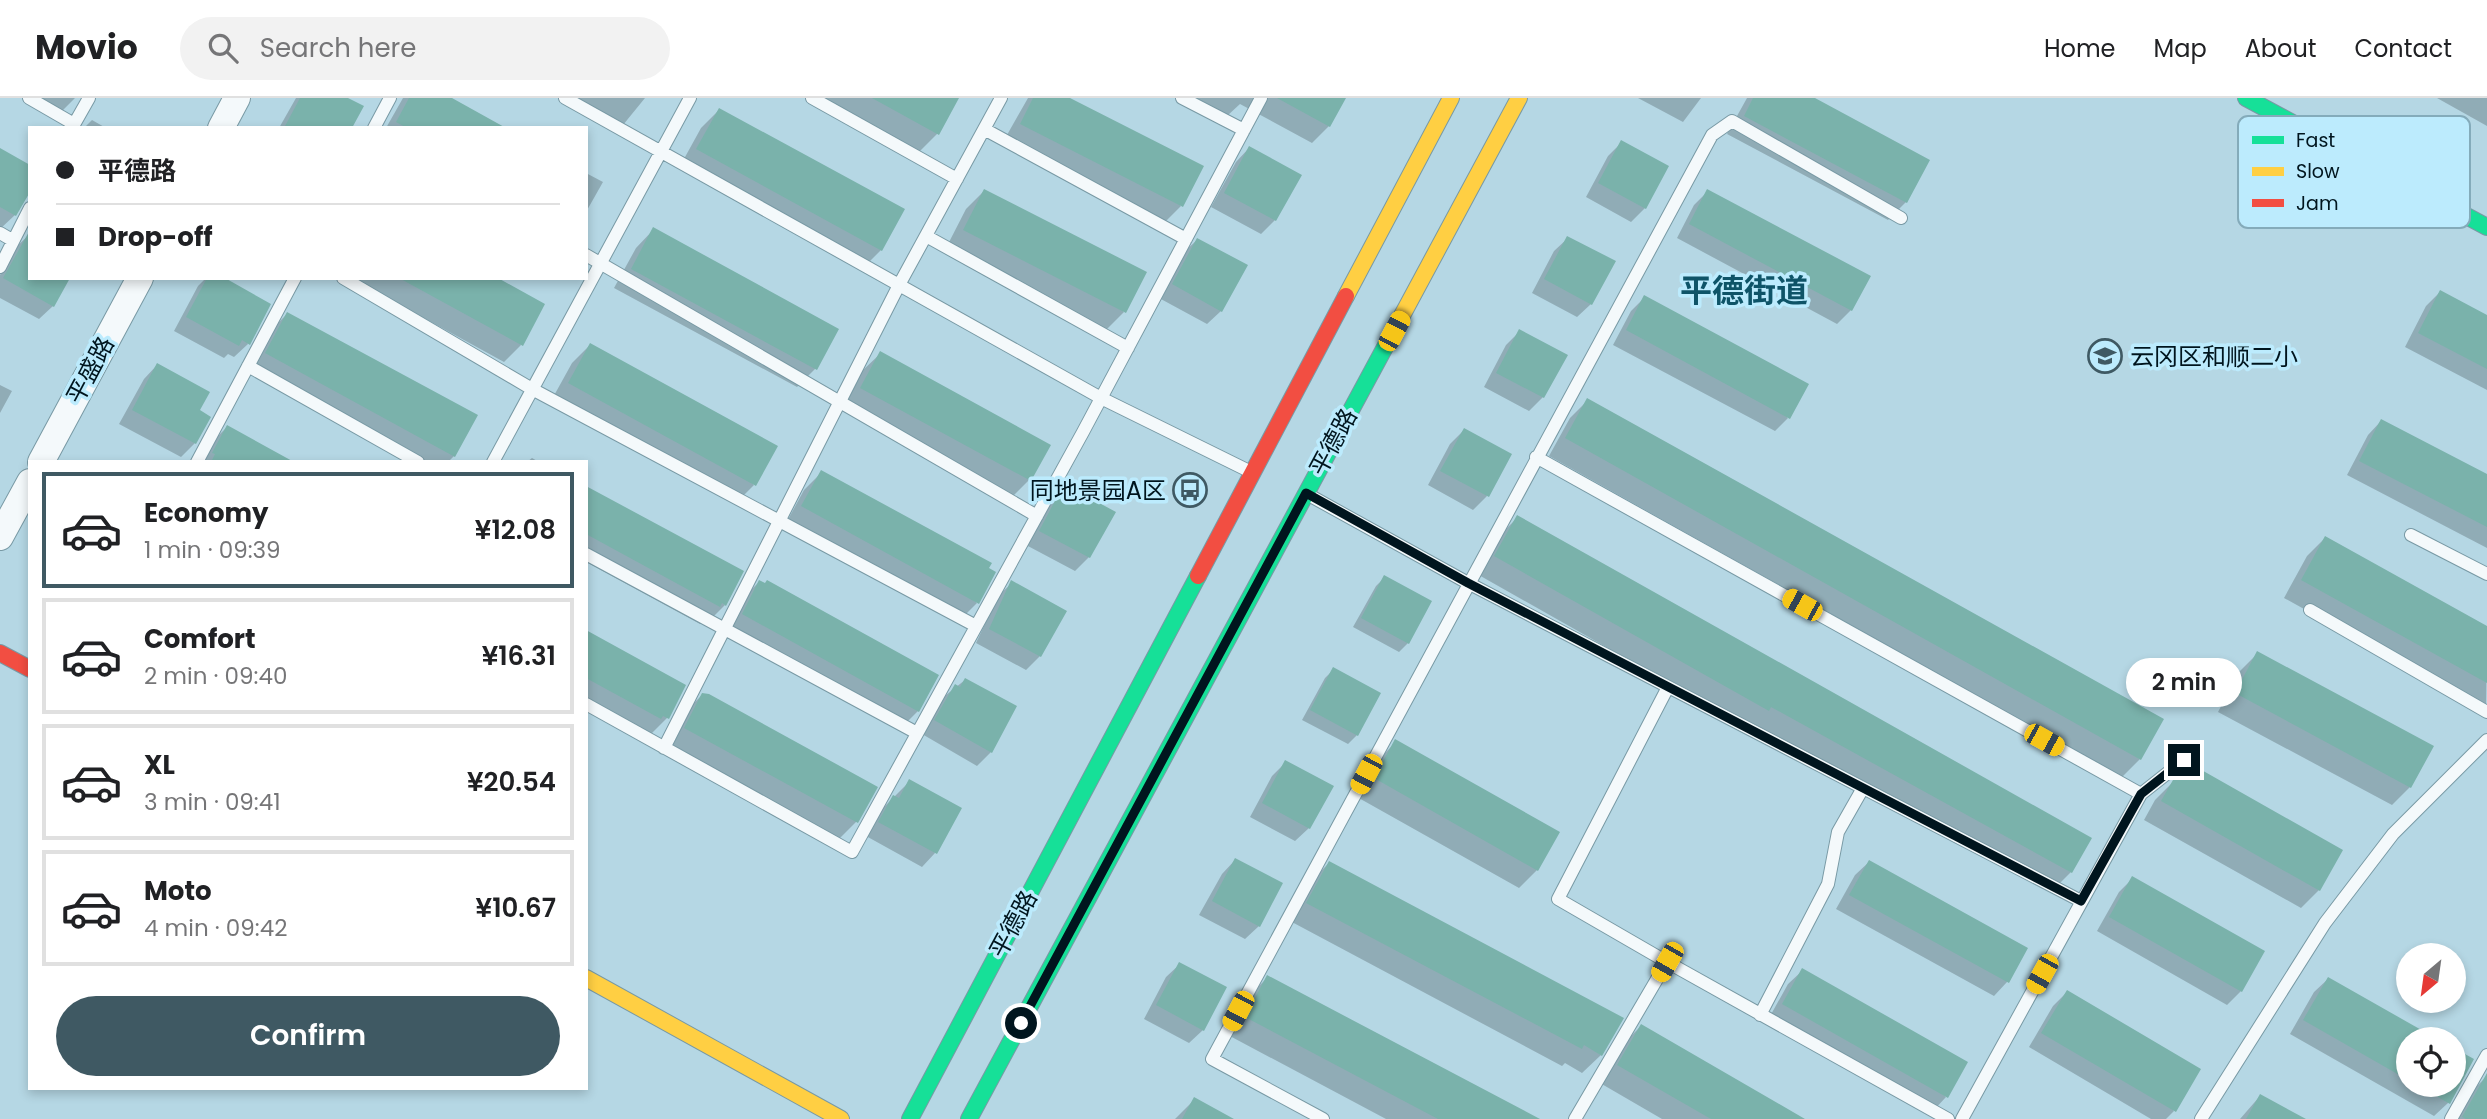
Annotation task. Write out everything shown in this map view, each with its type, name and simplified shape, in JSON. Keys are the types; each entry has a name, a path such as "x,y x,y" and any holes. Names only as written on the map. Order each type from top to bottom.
{"main road":[{"name":"平德路","path":"910,1119 1451,98"},
{"name":"平德路","path":"969,1119 1519,98"},
{"path":"2246,98 2280,116"},
{"path":"2470,218 2487,227"},
{"path":"0,653 28,668"},
{"path":"588,979 841,1119"}],"street":[{"path":"222,126 237,98"},
{"name":"平盛路","path":"42,460 139,280"},
{"path":"0,537 28,486"}],"lane":[{"path":"29,98 73,126 89,98"},
{"path":"375,126 390,98"},
{"path":"565,98 1101,398 1251,472"},
{"path":"493,460 690,98"},
{"path":"813,98 957,179"},
{"path":"664,748 727,629 899,285 1001,98"},
{"path":"1182,98 1244,130"},
{"path":"588,705 852,852 1037,516 1261,98"},
{"path":"1324,1119 1212,1059 1712,135 1732,121 1901,218"},
{"path":"984,130 1186,239"},
{"path":"0,267 28,212"},
{"path":"0,233 12,240"},
{"path":"926,236 1128,348"},
{"path":"588,256 839,404 1037,516"},
{"path":"198,460 294,280"},
{"path":"346,280 532,389 976,626"},
{"path":"248,366 414,460"},
{"path":"1536,457 2141,794"},
{"path":"1306,493 1468,583 2081,901"},
{"path":"2411,535 2487,574"},
{"path":"588,555 917,733"},
{"path":"2310,610 2487,712"},
{"path":"1668,687 1558,899 1948,1119"},
{"path":"2201,1119 2325,923 2393,834 2487,740"},
{"path":"1962,1119 2141,794 2184,760"},
{"path":"1760,1015 1828,884 1838,832 1863,788"},
{"path":"1575,1119 1667,962"},
{"path":"2451,1119 2487,1055"}],"building":[{"path":"300,98 348,98 364,106 353,126 285,126"},
{"path":"409,98 452,98 502,126 403,126 396,122"},
{"path":"872,98 959,98 939,135"},
{"path":"1033,98 1070,98 1204,166 1183,207 1020,124"},
{"path":"1277,98 1346,98 1330,127"},
{"path":"1753,98 1815,98 1930,160 1907,203 1744,116"},
{"path":"719,108 905,209 882,251 696,149"},
{"path":"1621,140 1669,166 1646,209 1598,183"},
{"path":"1249,146 1302,175 1276,221 1224,193"},
{"path":"0,148 28,164 28,195 16,216 0,207"},
{"path":"984,189 1147,272 1126,313 963,230"},
{"path":"1707,189 1871,276 1852,311 1689,224"},
{"path":"653,227 839,329 817,370 631,269"},
{"path":"28,234 28,280 69,280 54,307 3,278"},
{"path":"1567,236 1616,261 1592,305 1544,279"},
{"path":"1197,238 1248,265 1222,312 1172,284"},
{"path":"206,280 229,280 271,304 250,345 242,340 239,346 186,317"},
{"path":"403,280 502,280 545,304 523,346"},
{"path":"2440,290 2487,315 2487,369 2418,333"},
{"path":"1644,295 1809,384 1790,419 1626,330"},
{"path":"287,312 478,415 455,457 265,353"},
{"path":"1519,329 1568,355 1544,398 1496,373"},
{"path":"590,343 778,446 756,486 568,383"},
{"path":"880,351 1051,445 1031,481 860,388"},
{"path":"157,363 210,392 200,410 211,417 196,444 132,410"},
{"path":"1587,398 2164,719 2141,760 1565,438"},
{"path":"2381,419 2487,474 2487,527 2359,461"},
{"path":"227,425 290,460 212,460 215,454 212,453"},
{"path":"1464,428 1512,454 1489,497 1440,471"},
{"path":"821,470 992,563 989,568 996,572 979,604 801,506"},
{"path":"1064,484 1116,512 1090,558 1039,531"},
{"path":"588,487 744,571 726,606 722,603 720,607 588,535"},
{"path":"1517,515 2092,838 2072,873 1771,707 1769,711 1494,556"},
{"path":"2325,536 2487,626 2487,683 2301,580"},
{"path":"1384,575 1432,601 1409,644 1361,618"},
{"path":"759,580 765,583 767,580 939,675 919,712 742,614"},
{"path":"1011,580 1067,611 1041,657 989,629"},
{"path":"588,631 686,685 669,719 663,716 661,719 588,679"},
{"path":"2257,651 2434,746 2411,788 2235,693"},
{"path":"1333,667 1381,693 1358,736 1310,710"},
{"path":"965,678 1017,706 992,753 934,720 955,684 960,687"},
{"path":"702,693 709,694 878,787 858,823 684,728"},
{"path":"1395,739 1560,832 1538,871 1374,778"},
{"path":"1285,760 1334,786 1310,829 1262,803"},
{"path":"2191,764 2343,850 2320,891 2161,801 2173,780"},
{"path":"909,779 962,808 937,854 878,822 893,795 899,798"},
{"path":"1235,858 1283,883 1260,927 1212,901"},
{"path":"1869,860 2028,948 2009,983 1849,895"},
{"path":"1329,861 1624,1018 1602,1056 1584,1045 1582,1049 1306,903"},
{"path":"2132,876 2265,951 2242,992 2109,917"},
{"path":"1179,962 1227,987 1204,1031 1156,1005"},
{"path":"1802,968 1968,1062 1948,1098 1782,1004"},
{"path":"1267,975 1540,1119 1438,1119 1245,1017"},
{"path":"2328,977 2416,1027 2396,1027 2396,1073 2303,1020"},
{"path":"2067,990 2201,1069 2176,1112 2041,1033"},
{"path":"1641,1024 1805,1119 1711,1119 1617,1065"},
{"path":"2466,1055 2474,1059 2466,1074"},
{"path":"2487,1073 2487,1119 2462,1117"},
{"path":"2260,1094 2306,1119 2246,1119"},
{"path":"1194,1097 1234,1119 1182,1119"},
{"path":"2438,1097 2454,1097 2450,1104"}],"traffic: fast":[{"path":"2246,98 2280,116"},
{"path":"2470,218 2487,227"},
{"path":"969,1119 1391,336"},
{"path":"910,1119 1198,576"}],"traffic: slow":[{"path":"1346,296 1451,98"},
{"path":"1391,336 1519,98"},
{"path":"588,979 841,1119"}],"traffic: jam":[{"path":"1198,576 1346,296"},
{"path":"0,653 28,668"}],"place":[{"name":"云冈区和顺二小","path":"2105,356"},
{"name":"同地景园A区","path":"1190,490"}],"district":[{"name":"平德街道","path":"1744,290"}],"route":[{"path":"1021,1023 1306,493 1468,583 2081,901 2141,794 2184,760"}]}
